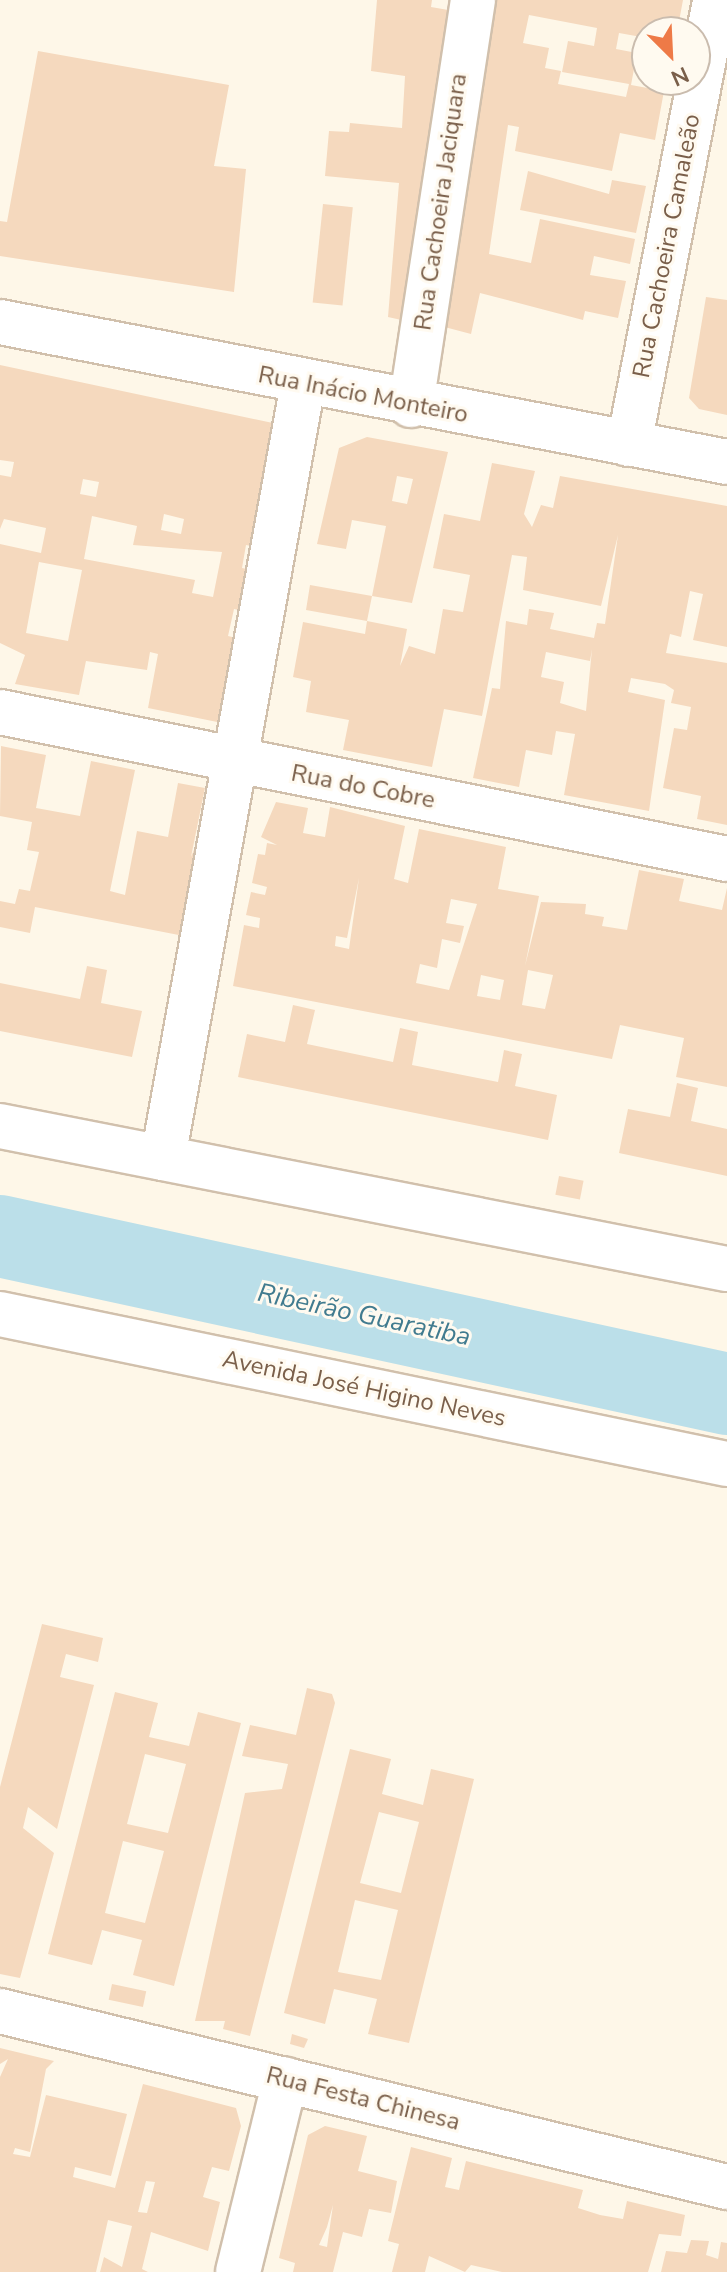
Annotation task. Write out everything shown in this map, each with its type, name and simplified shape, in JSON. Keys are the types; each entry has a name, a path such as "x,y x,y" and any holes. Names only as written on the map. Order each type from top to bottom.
{"street":[{"name":"Rua Cachoeira Jaciquara","path":"411,405 473,0"},
{"name":"Rua Cachoeira Camaleão","path":"629,444 715,0"},
{"name":"Rua Inácio Monteiro","path":"0,322 411,405 727,462"},
{"path":"163,1158 239,764 303,384"},
{"name":"Rua do Cobre","path":"0,712 239,764 727,859"},
{"path":"0,1126 727,1269"},
{"name":"Avenida José Higino Neves","path":"0,1314 727,1464"},
{"name":"Rua Festa Chinesa","path":"0,2011 727,2187"},
{"path":"238,2272 285,2080"}],"building":[{"path":"377,0 432,0 431,7 454,11 445,99 434,98 415,323 388,317 399,183 325,176 329,131 349,132 350,123 402,128 405,76 371,71"},
{"path":"489,0 683,0 680,16 631,16 631,35 619,33 616,49 631,52 631,96 663,96 655,140 620,133 612,171 515,151 519,127 508,125 489,254 531,263 540,219 635,239 630,264 594,256 590,275 626,281 618,318 585,311 583,320 480,293 471,334 437,325 471,74 484,76","holes":["529,15 597,28 594,46 568,41 562,72 629,84 626,97 558,84 561,71 545,68 549,48 523,43"]},
{"path":"38,51 229,85 214,166 246,169 234,292 0,256 0,221 7,222"},
{"path":"528,171 609,194 612,180 646,186 636,233 520,210"},
{"path":"323,204 353,207 342,306 313,302"},
{"path":"706,297 727,300 727,415 699,409 689,398"},
{"path":"0,365 287,426 271,550 246,545 242,568 262,572 253,613 234,609 228,636 253,642 237,726 148,708 158,654 150,652 147,670 86,661 79,695 15,684 25,655 0,643 0,544 41,553 46,528 4,519 0,529 0,475 11,477 14,462 0,460","holes":["83,479 99,482 96,497 80,494","164,514 184,519 181,534 161,530","92,516 137,526 133,545 222,552 213,597 192,593 195,580 84,559","39,562 82,570 68,641 26,633"]},
{"path":"367,437 448,452 412,603 372,596 386,526 352,520 346,549 317,544 339,448","holes":["397,476 413,479 407,504 392,501"]},
{"path":"492,463 535,471 524,514 532,527 541,505 553,508 560,476 727,506 727,647 693,640 703,594 690,591 681,637 670,634 666,653 727,663 727,825 697,819 701,796 663,788 674,728 687,730 691,707 671,703 674,690 665,684 631,678 628,692 665,700 649,811 564,795 575,734 556,731 552,755 526,750 519,787 473,778 492,688 500,689 506,621 527,625 529,609 554,613 550,629 594,638 597,623 605,624 618,535 601,606 523,590 527,557 512,555 482,716 444,709 432,767 343,750 349,720 306,712 311,681 293,677 303,622 365,634 367,621 407,629 400,666 409,646 435,654 443,609 463,612 470,575 433,568 444,514 480,521","holes":["592,649 586,711 560,703 564,682 541,677 546,652 590,661"]},
{"path":"310,585 372,596 367,621 306,610"},
{"path":"1,746 46,755 36,808 80,816 91,761 135,770 110,891 125,895 137,831 168,837 178,783 205,788 191,857 198,840 214,843 204,898 187,895 181,922 191,924 189,937 35,907 30,933 0,927 0,901 15,904 19,889 30,891 39,852 27,850 32,822 0,816"},
{"path":"276,802 308,808 303,833 325,837 330,807 405,826 394,879 408,883 419,829 506,847 498,889 539,896 525,966 541,902 586,904 585,914 604,917 602,926 627,930 639,870 684,879 679,901 722,910 727,888 727,1087 676,1077 684,1038 620,1025 612,1059 233,986 244,925 259,928 260,918 246,915 251,892 265,895 267,887 252,883 258,854 265,855 267,843 277,845 261,837","holes":["359,878 349,949 335,946 336,936 347,938","451,899 477,904 449,990 416,983 420,964 437,968 442,939 460,943 464,926 446,923","528,970 553,975 545,1009 522,1005","481,975 504,980 500,1000 477,996"]},
{"path":"87,966 107,970 101,1003 142,1011 132,1057 0,1031 0,983 80,999"},
{"path":"293,1005 315,1010 307,1044 393,1062 400,1028 418,1032 412,1065 498,1082 504,1050 522,1054 515,1086 557,1095 548,1140 238,1077 247,1034 285,1042"},
{"path":"677,1083 698,1088 691,1121 727,1129 727,1176 619,1153 628,1109 670,1117"},
{"path":"559,1176 584,1181 580,1199 555,1195"},
{"path":"42,1624 103,1638 98,1662 66,1654 60,1677 94,1685 57,1829 28,1807 23,1828 54,1853 20,1978 0,1974 0,1787"},
{"path":"307,1688 332,1694 335,1703 250,2036 223,2029 225,2021 195,2021 245,1793 282,1789 288,1764 242,1756 250,1725 296,1735"},
{"path":"115,1692 158,1703 149,1737 189,1746 198,1712 241,1723 174,1986 133,1975 142,1940 102,1930 92,1965 48,1954","holes":["145,1754 186,1764 168,1833 127,1824","123,1841 164,1851 145,1923 105,1913"]},
{"path":"350,1749 391,1759 382,1794 423,1805 431,1769 474,1779 409,2043 368,2034 377,1999 334,1989 325,2024 284,2013","holes":["379,1812 419,1822 401,1893 360,1883","355,1900 398,1910 381,1980 338,1972"]},
{"path":"112,1984 146,1991 143,2007 109,2000"},
{"path":"292,2034 308,2039 304,2048 290,2044"},
{"path":"0,2048 54,2061 46,2069 30,2152 15,2148 13,2154 30,2157 46,2095 127,2114 111,2176 75,2167 73,2177 115,2188 143,2084 236,2108 241,2126 229,2171 212,2167 203,2197 220,2202 208,2251 151,2232 142,2269 148,2272 100,2272 104,2257 122,2267 132,2226 108,2220 96,2272 0,2272 0,2077 8,2059 0,2064","holes":["146,2181 155,2182 147,2213 138,2212"]},
{"path":"325,2126 367,2136 358,2171 397,2181 391,2213 369,2209 362,2237 343,2232 333,2272 293,2272 295,2263 279,2258 308,2135","holes":["333,2205 327,2247 319,2245"]},
{"path":"411,2147 452,2158 445,2187 459,2190 466,2161 583,2190 578,2208 600,2215 623,2219 627,2201 685,2215 681,2236 659,2234 648,2272 502,2272 471,2265 465,2272 429,2256 425,2272 392,2272 399,2244 388,2241"},
{"path":"691,2240 709,2241 706,2255 718,2259 721,2242 727,2243 727,2272 661,2272 666,2251 687,2253"}],"waterway":[{"name":"Ribeirão Guaratiba","path":"0,1236 727,1394"}]}
